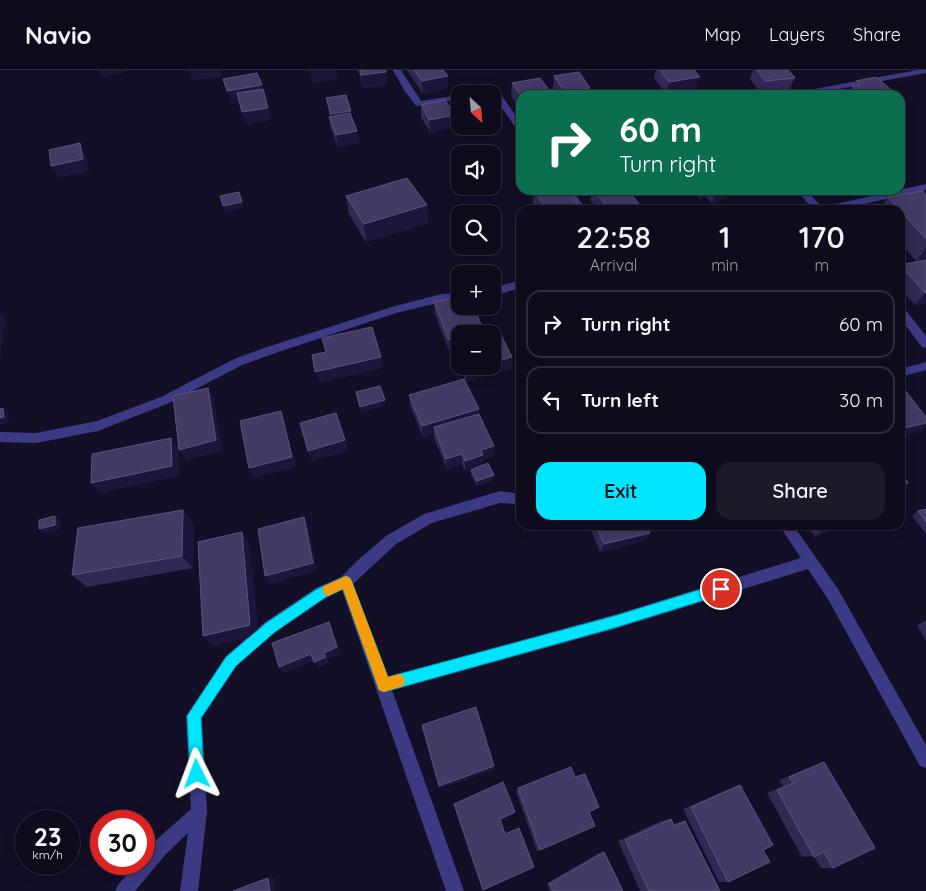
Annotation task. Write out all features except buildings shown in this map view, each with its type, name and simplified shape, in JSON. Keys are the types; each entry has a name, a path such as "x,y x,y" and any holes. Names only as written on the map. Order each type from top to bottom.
{"street":[{"path":"397,70 408,90 419,104 451,99"},
{"path":"820,90 926,71"},
{"path":"501,101 516,122"},
{"path":"905,192 926,187"},
{"path":"808,195 819,205"},
{"path":"847,205 891,195"},
{"path":"501,290 516,285"},
{"path":"0,436 36,438 98,426 165,400 238,362 395,310 451,298"},
{"path":"905,317 926,344"},
{"path":"905,372 926,366"},
{"path":"190,891 199,812 194,716 231,661 270,627 321,593 346,582 363,564 391,540 429,518 500,497 516,499"},
{"path":"789,530 833,594 926,760"},
{"path":"384,685 614,622 810,562"},
{"path":"346,582 384,685 455,891"},
{"path":"124,891 160,848 199,812"}],"slow traffic":[{"path":"328,590 346,582 384,685 399,681"}],"route":[{"path":"197,774 194,716 231,661 270,627 321,593 346,582 384,685 614,622 721,589"}]}
